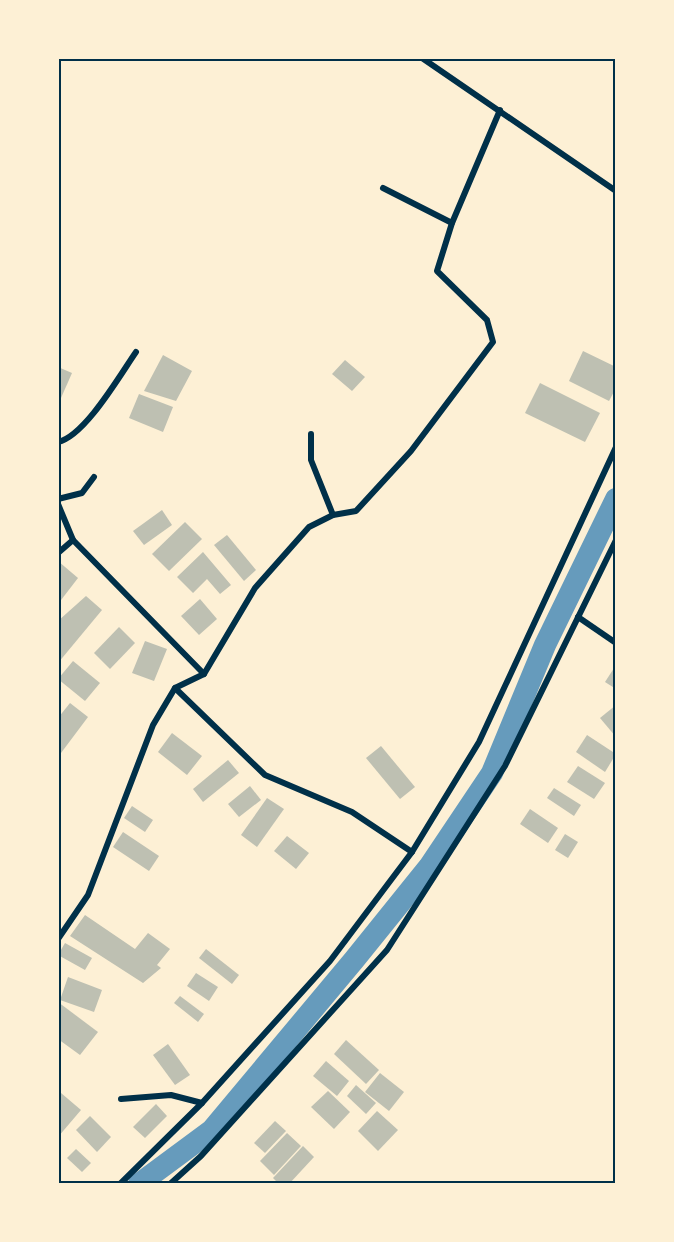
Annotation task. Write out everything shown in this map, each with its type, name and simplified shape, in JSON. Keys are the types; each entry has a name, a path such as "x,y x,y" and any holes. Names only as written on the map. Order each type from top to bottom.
{"street":[{"path":"422,58 615,191"},
{"path":"58,939 88,896 153,725 176,688 204,674 255,588 309,526 333,515 356,511 380,486 411,451 493,342 487,320 437,271 452,223 500,110"},
{"path":"383,188 452,223"},
{"path":"58,442 64,441 88,421 136,352"},
{"path":"311,434 311,460 333,515"},
{"path":"120,1184 202,1103 330,961 412,852 479,742 615,447"},
{"path":"58,499 82,493 94,477"},
{"path":"58,504 73,540 204,674"},
{"path":"58,554 73,540"},
{"path":"170,1184 201,1156 387,950 505,766 615,540"},
{"path":"578,618 615,643"},
{"path":"176,688 265,775 352,812 412,852"},
{"path":"121,1100 171,1095 202,1103"}],"building":[{"path":"583,351 616,367 616,388 609,401 569,381"},
{"path":"163,355 192,371 176,401 144,391"},
{"path":"345,360 365,377 352,391 332,374"},
{"path":"58,367 72,373 61,398 58,397"},
{"path":"540,383 600,413 585,442 525,413"},
{"path":"139,394 173,407 163,432 129,418"},
{"path":"162,510 172,525 144,545 133,531"},
{"path":"185,522 202,539 169,571 152,554"},
{"path":"227,535 256,570 244,581 214,545"},
{"path":"203,552 231,585 220,594 207,579 193,593 177,577"},
{"path":"58,561 78,578 58,604"},
{"path":"86,596 102,610 58,663 58,621"},
{"path":"200,599 217,619 199,635 181,616"},
{"path":"119,627 135,643 110,669 94,653"},
{"path":"145,641 167,649 154,681 132,673"},
{"path":"73,661 100,683 85,701 58,679"},
{"path":"616,665 616,689 605,682"},
{"path":"70,703 88,717 61,753 58,752 58,718"},
{"path":"616,705 616,737 600,718"},
{"path":"172,733 202,756 187,775 158,752"},
{"path":"587,735 616,754 605,772 576,752"},
{"path":"381,746 415,787 400,799 366,758"},
{"path":"228,760 239,773 203,802 193,789"},
{"path":"578,766 605,783 594,799 567,782"},
{"path":"250,786 261,800 239,817 228,804"},
{"path":"554,788 581,805 574,816 547,798"},
{"path":"267,798 284,809 257,847 241,835"},
{"path":"132,806 153,820 145,832 124,818"},
{"path":"530,809 558,828 548,843 520,824"},
{"path":"123,832 159,856 149,871 113,847"},
{"path":"565,834 578,842 568,858 555,850"},
{"path":"287,836 309,853 296,869 274,851"},
{"path":"85,915 135,949 148,933 170,949 157,965 161,968 143,983 70,936"},
{"path":"65,943 92,958 85,970 58,955"},
{"path":"206,949 239,975 232,984 199,958"},
{"path":"196,973 218,987 209,1001 187,986"},
{"path":"68,977 102,990 94,1012 60,1000"},
{"path":"180,996 204,1014 198,1022 174,1003"},
{"path":"58,1002 98,1032 80,1055 58,1039"},
{"path":"346,1040 379,1070 366,1084 334,1054"},
{"path":"168,1044 190,1075 175,1085 153,1055"},
{"path":"326,1061 349,1081 337,1096 313,1076"},
{"path":"380,1073 404,1092 389,1111 365,1092"},
{"path":"356,1085 376,1103 366,1114 347,1096"},
{"path":"328,1091 350,1112 334,1129 311,1107"},
{"path":"61,1093 81,1110 58,1137 58,1096"},
{"path":"156,1104 167,1116 145,1138 133,1127"},
{"path":"377,1111 398,1130 378,1151 358,1131"},
{"path":"90,1116 111,1137 97,1152 76,1130"},
{"path":"275,1121 286,1131 265,1153 254,1143"},
{"path":"287,1133 301,1146 274,1175 260,1161"},
{"path":"303,1146 314,1157 289,1184 279,1184 273,1178"},
{"path":"76,1149 91,1163 82,1172 67,1158"}],"waterway":[{"path":"139,1184 212,1130 429,867 492,773 545,645 616,499"}]}
